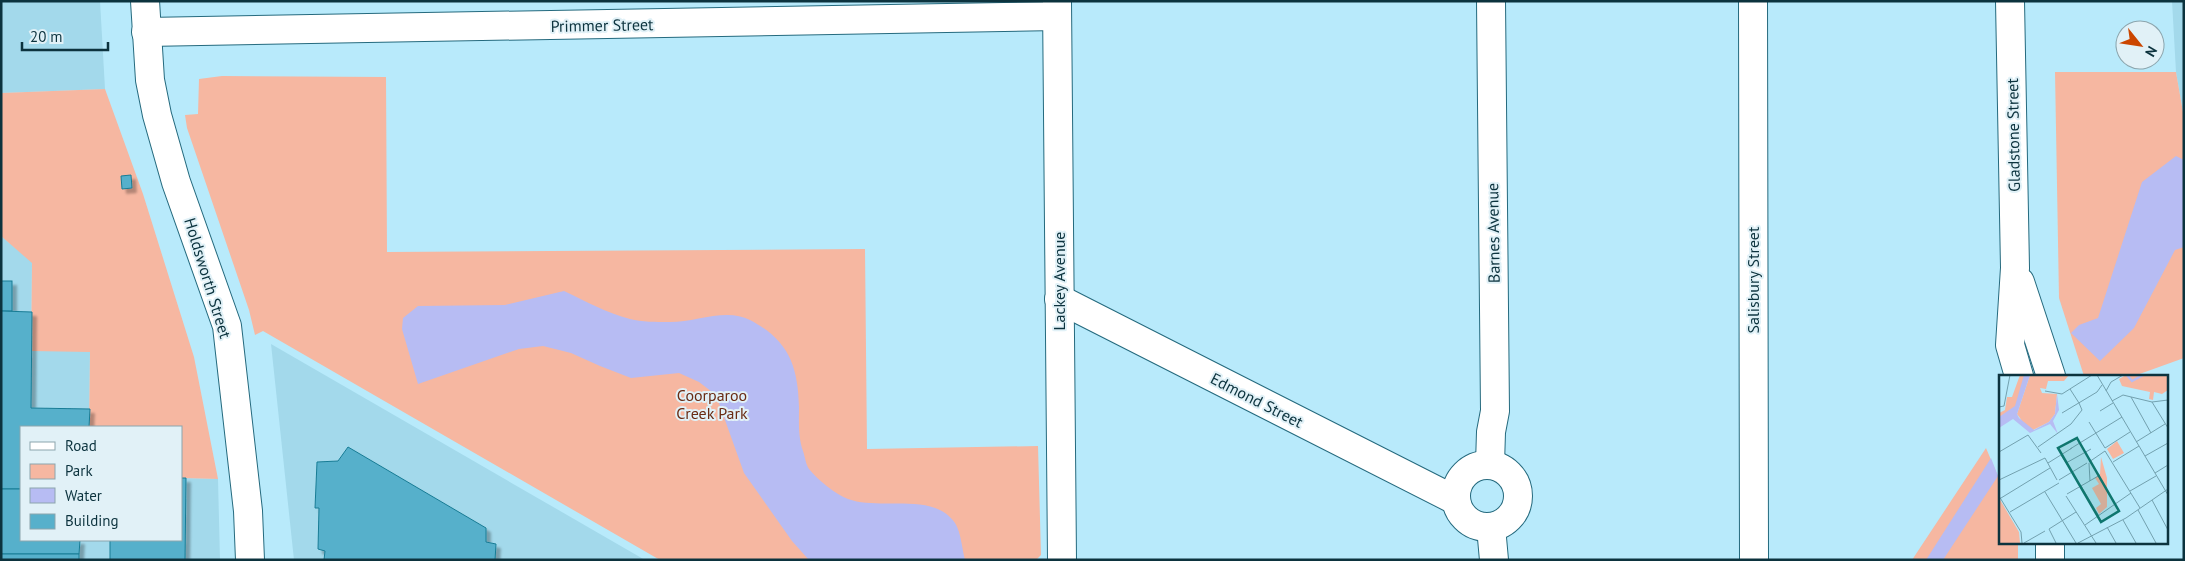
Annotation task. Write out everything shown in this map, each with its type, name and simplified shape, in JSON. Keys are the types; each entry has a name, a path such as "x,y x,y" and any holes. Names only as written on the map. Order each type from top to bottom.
{"street":[{"name":"Holdsworth Street","path":"145,1 150,80 157,115 176,182 226,326 248,511 250,560"},
{"path":"1491,2 1499,1"},
{"name":"Salisbury Street","path":"1753,1 1754,560"},
{"name":"Gladstone Street","path":"2010,1 2015,268 2010,345 2019,375"},
{"name":"Barnes Avenue","path":"1490,464 1491,432 1495,411 1491,2"},
{"name":"Primmer Street","path":"146,32 1057,9"},
{"name":"Lackey Avenue","path":"1057,9 1062,560"},
{"name":"Gladstone Street","path":"2015,268 2052,375"},
{"name":"Edmond Street","path":"1060,299 1455,500"},
{"path":"1490,464 1500,467 1508,473 1518,491 1515,510 1508,518 1490,527 1472,524 1464,518 1455,500 1455,491 1464,474 1472,468 1490,464"},
{"path":"1490,527 1494,560"},
{"path":"2050,544 2050,560"}],"shaded area":[{"path":"1,1 100,1 105,89 1,93"},
{"path":"2172,1 2184,1 2184,118 2176,72"},
{"path":"1,236 32,262 31,351 90,351 89,426 20,426 20,541 182,541 182,478 218,479 220,560 1,560"},
{"path":"271,344 645,560 294,560"}],"green space":[{"path":"2055,72 2176,72 2184,118 2184,358 2137,375 2084,375 2059,298"},
{"name":"Coorparoo Creek Park","path":"222,76 386,77 387,252 865,249 867,449 1038,446 1041,555 1036,560 660,560 263,331 255,335 249,310 187,128 185,115 198,114 199,79"},
{"path":"105,89 143,194 194,357 218,479 182,478 182,426 89,426 90,352 31,351 32,263 1,236 1,93"},
{"path":"1986,448 1999,479 1999,544 2018,544 2018,560 1912,560"}],"water":[{"path":"2176,156 2184,160 2184,247 2175,250 2134,328 2100,361 2071,333 2079,325 2098,318 2142,182"},
{"path":"564,291 605,310 635,320 678,322 710,316 731,315 741,316 763,328 782,345 793,366 798,392 800,440 809,469 827,486 848,499 861,502 934,507 945,513 957,527 965,560 809,560 792,541 744,473 716,395 699,382 679,373 631,378 571,353 543,346 519,349 418,384 402,329 403,318 418,306 505,305"},
{"path":"1991,458 1998,476 1943,560 1926,560"}],"building":[{"path":"131,175 132,188 122,189 121,176"},
{"path":"1,281 12,281 12,311 1,311"},
{"path":"1,311 32,312 31,408 90,409 89,426 20,426 20,489 1,489"},
{"path":"348,447 486,528 486,542 496,544 495,560 324,560 325,551 318,549 319,508 315,508 317,462 338,461"},
{"path":"182,478 186,478 185,560 110,560 110,541 182,541"},
{"path":"1,489 20,489 20,541 80,541 79,554 1,554"},
{"path":"1,554 79,554 79,560 1,560"}]}
